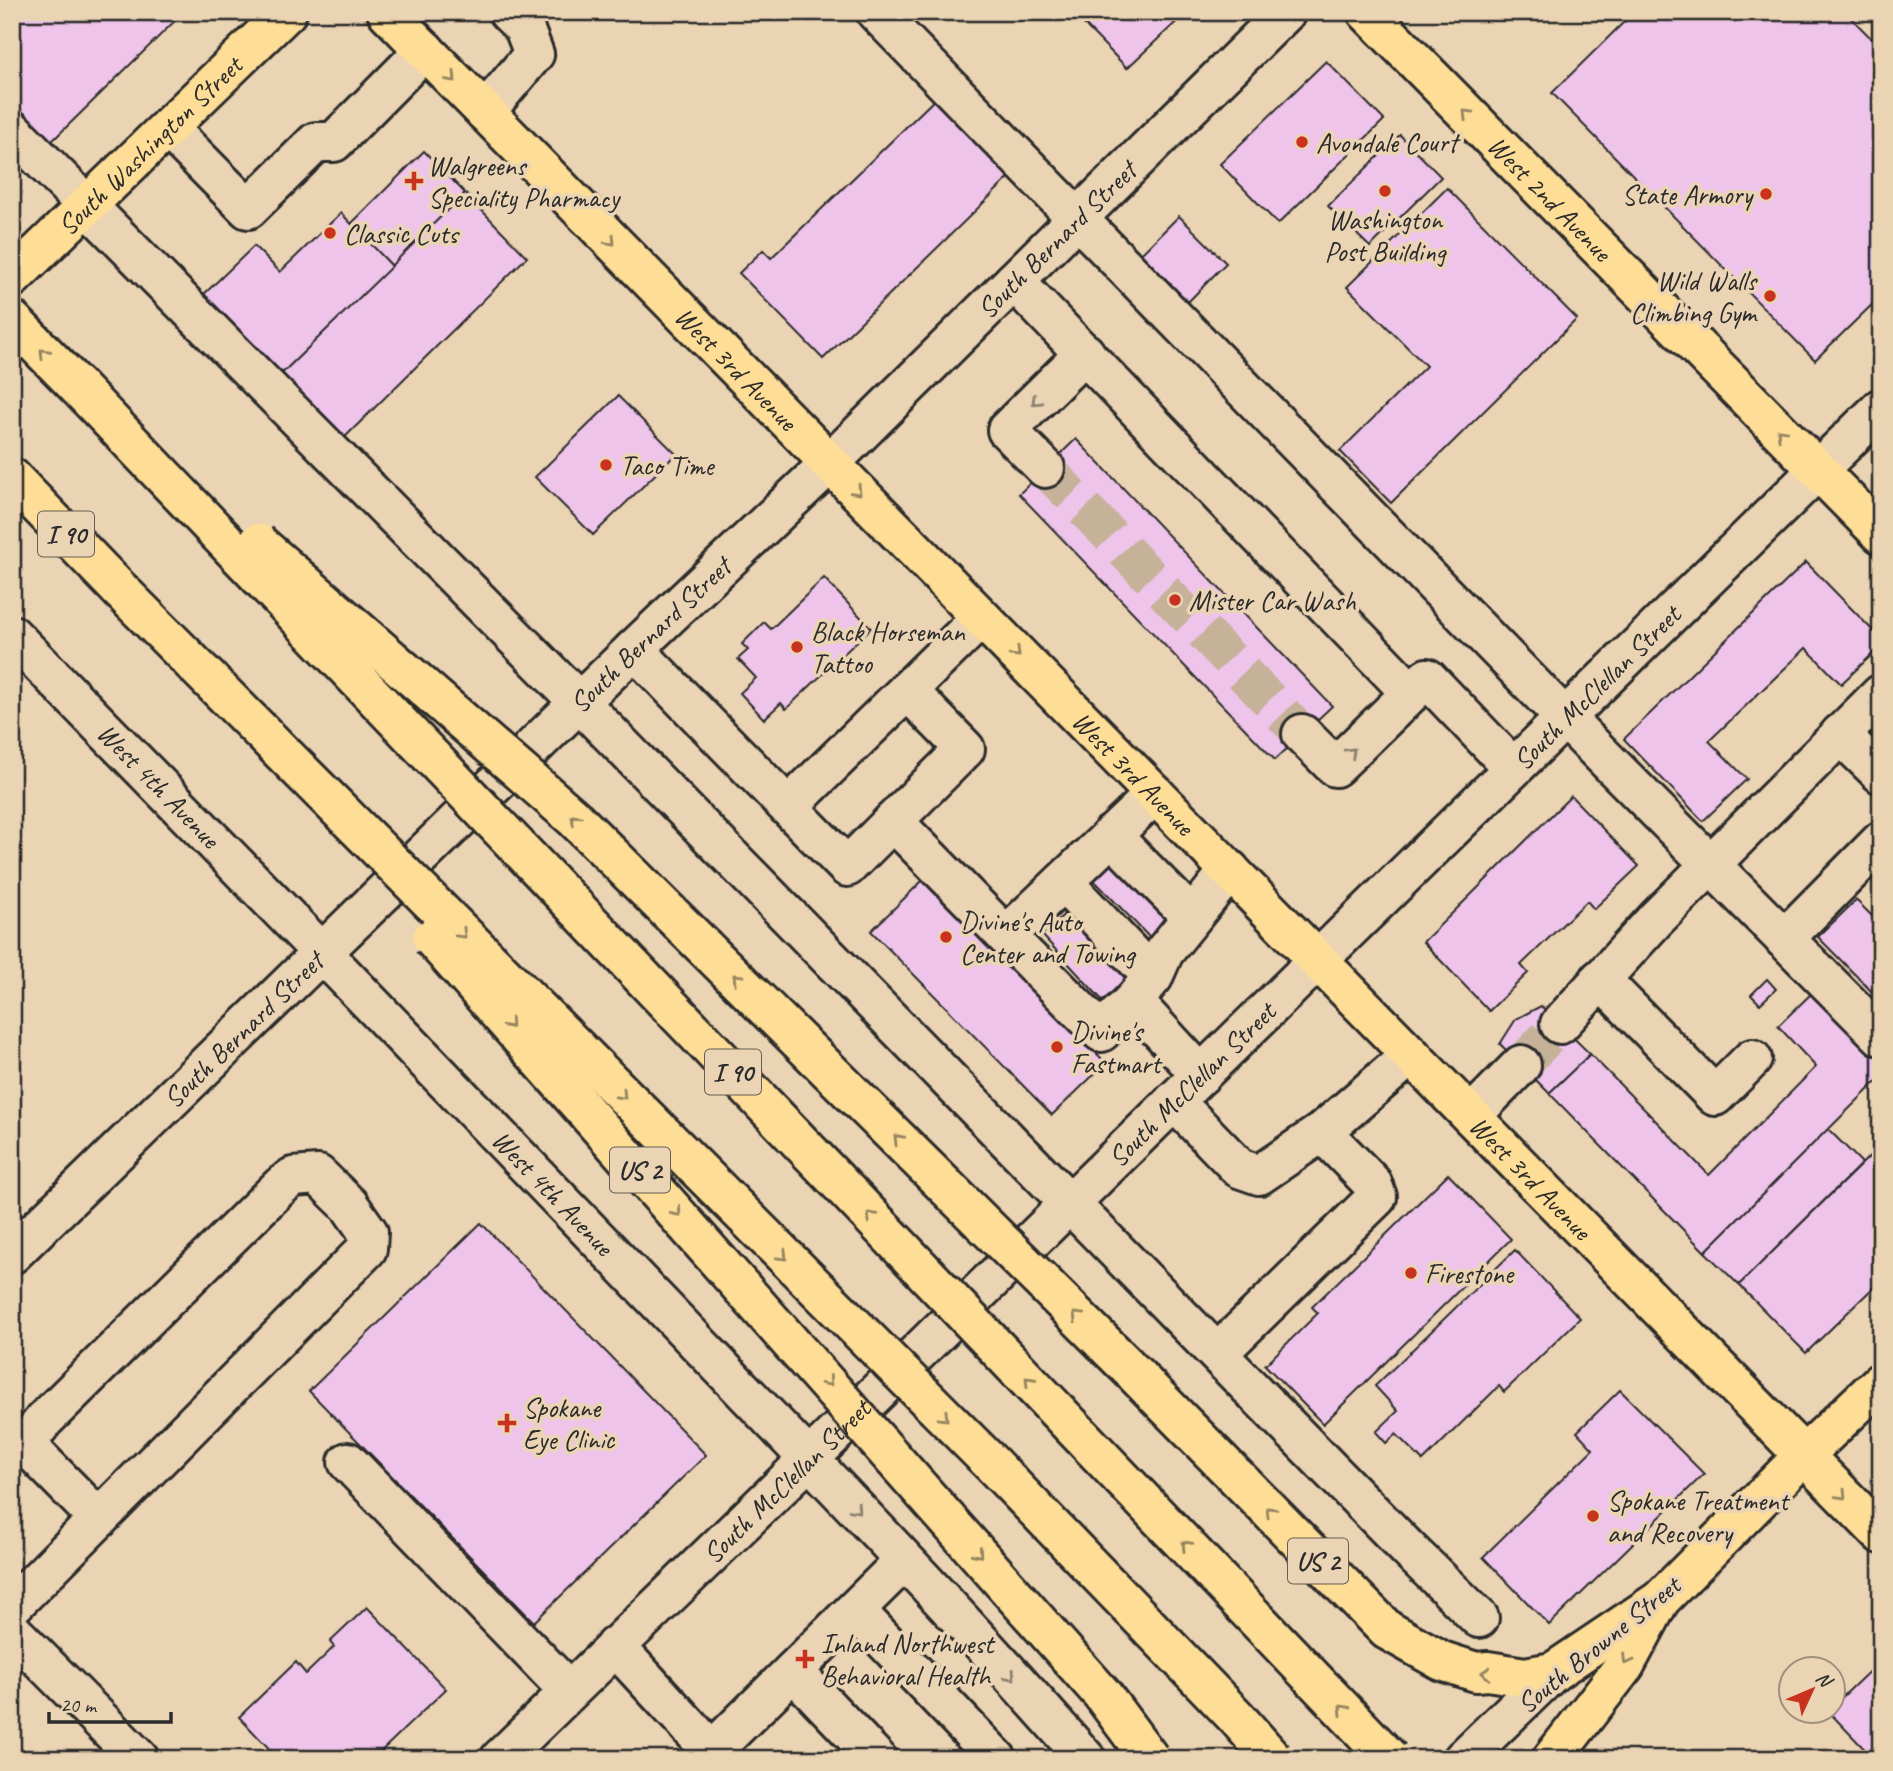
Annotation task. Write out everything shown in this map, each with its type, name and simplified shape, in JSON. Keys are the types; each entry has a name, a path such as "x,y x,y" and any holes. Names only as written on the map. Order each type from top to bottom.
{"main road":[{"name":"South Washington Street","path":"12,278 287,12"},
{"name":"West 3rd Avenue","path":"387,12 1881,1534"},
{"name":"West 2nd Avenue","path":"1367,12 1881,534"},
{"name":"I 90","path":"12,320 1390,1759"},
{"name":"US 2","path":"77,386 575,819 1125,1364 1387,1630 1442,1661 1476,1672 1488,1671 1525,1677 1553,1672"},
{"name":"I 90","path":"12,478 120,590 992,1464 1237,1717 1273,1759"},
{"name":"US 2","path":"120,590 631,1160 991,1567 1102,1694 1150,1759"},
{"name":"South Browne Street","path":"1553,1672 1660,1600 1881,1382"},
{"path":"1552,1759 1625,1665 1660,1600"}],"street":[{"path":"485,112 534,54 524,28 508,12"},
{"path":"876,12 1565,718 1881,1036"},
{"name":"South Bernard Street","path":"12,1254 634,649 830,463 1286,12"},
{"path":"168,128 248,209 316,142 334,142 425,50"},
{"path":"12,130 580,703 1479,1618"},
{"path":"1014,281 1411,693"},
{"path":"1045,468 1007,430 1085,353"},
{"name":"South McClellan Street","path":"500,1759 809,1460 1881,408"},
{"path":"788,807 981,618"},
{"name":"West 4th Avenue","path":"12,635 323,951 809,1460 1038,1704 1086,1759"},
{"path":"634,649 847,867 965,749 907,690"},
{"path":"1302,734 1335,767 1427,678 1513,768"},
{"path":"1560,1024 1710,863 1881,694"},
{"path":"1840,734 1881,774"},
{"path":"1006,936 1155,794"},
{"path":"893,821 1101,1032 1143,989 1164,952 1230,870"},
{"path":"1111,835 1192,917"},
{"path":"1784,939 1881,841"},
{"path":"1063,882 1143,989 1201,1074"},
{"path":"1600,979 1715,1096 1752,1059"},
{"path":"1174,1101 1239,1168 1259,1175 1322,1132 1411,1055"},
{"path":"1471,1116 1521,1065"},
{"path":"1218,1353 1377,1197 1372,1183 1322,1132"},
{"path":"12,1605 99,1518 367,1249 368,1232 349,1205 318,1175 293,1177 281,1186 44,1420 30,1438 35,1454 99,1518"},
{"path":"348,1462 569,1691"},
{"path":"615,1646 716,1755 793,1671 904,1562"},
{"path":"855,1610 997,1759"},
{"path":"12,1631 139,1759"},
{"path":"793,1671 877,1759"},
{"name":"South Browne Street","path":"1463,1759 1553,1672"}],"building":[{"path":"12,12 184,12 48,145 12,108"},
{"path":"540,12 560,12 550,22"},
{"path":"1072,12 1187,12 1127,68"},
{"name":"State Armory","path":"1634,12 1845,12 1881,48 1881,296 1815,360 1552,93"},
{"name":"Avondale Court","path":"1326,61 1384,120 1278,224 1220,164"},
{"path":"936,98 1012,175 823,359 739,273 763,250 771,258"},
{"name":"Washington Post Building","path":"1400,135 1441,177 1370,247 1328,206"},
{"path":"424,151 465,193 392,266 351,224"},
{"path":"1447,188 1577,319 1391,503 1340,451 1426,366 1347,287"},
{"path":"465,193 527,257 341,441 278,377"},
{"path":"341,213 392,266 278,377 200,298 254,246 280,272"},
{"path":"1179,216 1226,263 1188,302 1141,254"},
{"name":"Taco Time","path":"618,396 676,454 593,535 535,477"},
{"name":"Mister Car Wash","path":"1076,439 1332,706 1275,760 1019,494"},
{"path":"1806,562 1881,639 1881,646 1841,684 1806,648 1709,741 1747,779 1703,821 1624,739"},
{"name":"Black Horseman Tattoo","path":"824,578 871,628 786,709 781,703 764,719 740,693 756,678 738,659 748,650 742,644 764,622 771,629"},
{"path":"1571,796 1639,866 1594,909 1587,901 1521,965 1528,973 1489,1011 1423,942"},
{"path":"1116,848 1178,912 1151,939 1088,874"},
{"path":"925,878 1106,1063 1052,1115 871,931"},
{"path":"1856,900 1881,925 1881,1001 1818,937"},
{"path":"1071,908 1132,974 1103,1001 1042,935"},
{"path":"1767,979 1776,989 1760,1004 1751,995"},
{"path":"1814,991 1881,1058 1881,1077 1705,1252 1549,1093 1590,1054 1709,1175 1816,1067 1778,1026"},
{"path":"1541,1006 1590,1054 1549,1093 1500,1044 1516,1019"},
{"path":"1828,1129 1862,1163 1739,1285 1705,1252"},
{"path":"1881,1145 1881,1280 1806,1353 1739,1285"},
{"name":"Firestone","path":"1448,1174 1511,1239 1323,1424 1265,1365 1318,1313 1312,1307"},
{"name":"Spokane Eye Clinic","path":"481,1223 706,1455 534,1622 309,1391"},
{"path":"1515,1250 1580,1318 1504,1392 1499,1386 1423,1461 1396,1434 1386,1443 1376,1432 1398,1411 1375,1386"},
{"name":"Spokane Treatment and Recovery","path":"1620,1390 1704,1474 1549,1625 1483,1557 1593,1449 1577,1432"},
{"path":"367,1607 446,1689 373,1759 279,1759 239,1717 296,1662 306,1674 334,1647 330,1642"},
{"path":"1881,1660 1881,1759 1874,1759 1842,1726 1848,1726 1848,1692"}],"tunnel":[{"path":"1045,468 1302,734"},
{"path":"1521,1065 1560,1024"}],"place":[{"name":"Avondale Court","path":"1302,142"},
{"name":"Walgreens Speciality Pharmacy","path":"414,181"},
{"name":"Washington Post Building","path":"1385,191"},
{"name":"State Armory","path":"1766,194"},
{"name":"Classic Cuts","path":"330,233"},
{"name":"Wild Walls Climbing Gym","path":"1770,296"},
{"name":"Taco Time","path":"606,465"},
{"name":"Mister Car Wash","path":"1175,600"},
{"name":"Black Horseman Tattoo","path":"797,647"},
{"name":"Divine's Auto Center and Towing","path":"946,937"},
{"name":"Divine's Fastmart","path":"1057,1047"},
{"name":"Firestone","path":"1411,1273"},
{"name":"Spokane Eye Clinic","path":"507,1423"},
{"name":"Spokane Treatment and Recovery","path":"1593,1516"},
{"name":"Inland Northwest Behavioral Health","path":"805,1659"}]}
